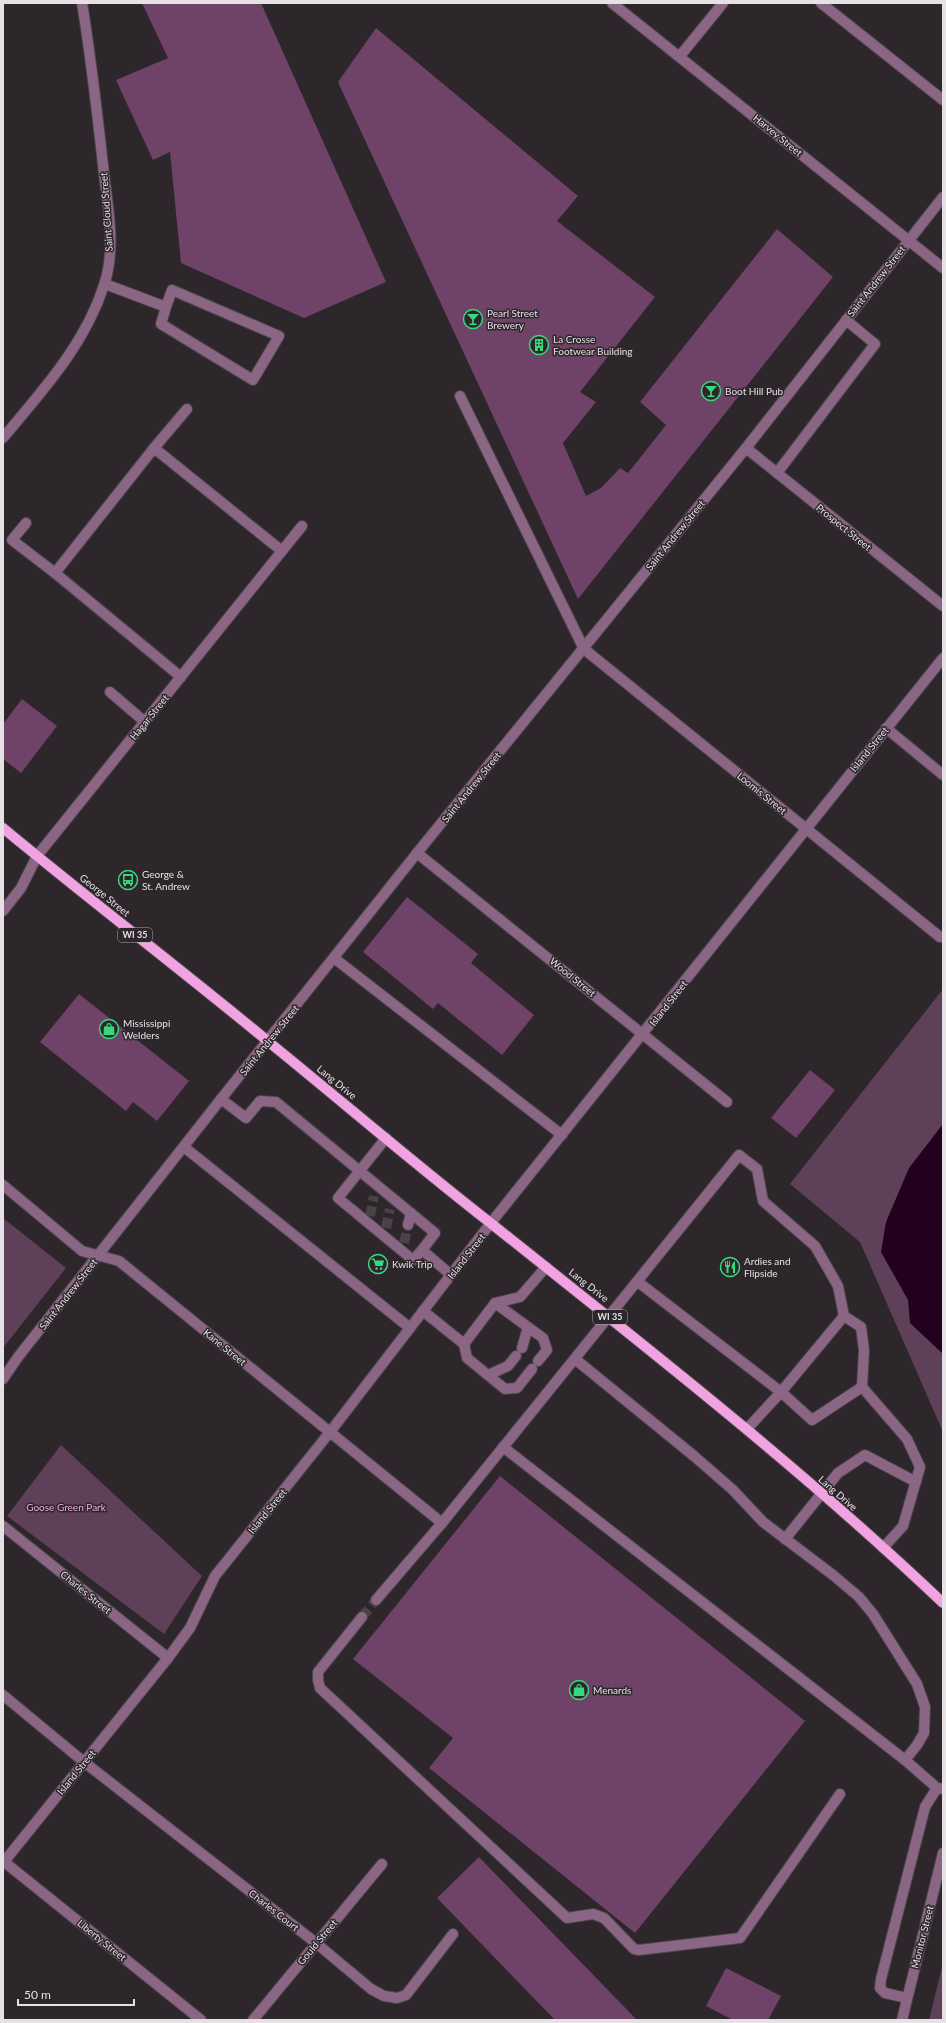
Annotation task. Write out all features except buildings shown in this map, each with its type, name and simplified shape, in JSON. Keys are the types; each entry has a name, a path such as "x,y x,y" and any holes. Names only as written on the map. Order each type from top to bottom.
{"main road":[{"name":"George Street","path":"3,828 268,1041"},
{"name":"Lang Drive","path":"268,1041 490,1224 609,1316 747,1429 884,1548 943,1603"}],"street":[{"name":"Saint Cloud Street","path":"3,438 52,379 79,340 92,316 105,284 110,254 109,226 92,61 82,3"},
{"name":"Harvey Street","path":"612,3 943,268"},
{"path":"680,56 723,3"},
{"path":"821,3 943,100"},
{"name":"Saint Andrew Street","path":"3,1379 98,1255 221,1099 417,853 746,448 943,197"},
{"path":"105,284 166,307"},
{"path":"172,290 279,336 253,380 161,324 166,307 172,290"},
{"path":"777,473 875,344 846,320"},
{"path":"460,396 584,649"},
{"path":"55,573 154,448 187,409"},
{"path":"154,448 282,552"},
{"name":"Prospect Street","path":"746,448 943,606"},
{"path":"26,523 12,540 55,573 181,677"},
{"name":"Hagar Street","path":"3,912 21,888 37,856 302,526"},
{"name":"Loomis Street","path":"584,649 940,937"},
{"name":"Island Street","path":"3,1862 168,1658 190,1628 215,1576 330,1432 490,1224 644,1034 805,828 943,658"},
{"path":"110,692 145,722"},
{"path":"886,728 943,775"},
{"name":"Wood Street","path":"417,853 727,1102"},
{"path":"334,958 562,1135"},
{"path":"221,1099 246,1118 260,1101 276,1102 360,1171 376,1185 435,1233 413,1260 403,1247 386,1232 338,1198 360,1171 386,1138"},
{"path":"184,1147 410,1328"},
{"path":"376,1600 442,1523 739,1155 757,1169 763,1200 815,1246 838,1286 844,1316 861,1327 864,1350 862,1388 907,1440 920,1467 903,1526 884,1548"},
{"name":"Kane Street","path":"3,1185 82,1251 119,1261 442,1523"},
{"path":"374,1196 376,1185"},
{"path":"390,1209 392,1198"},
{"path":"408,1225 410,1213"},
{"path":"422,1250 451,1275"},
{"path":"464,1344 495,1303 520,1298 546,1267"},
{"path":"638,1282 781,1392 812,1420 862,1388"},
{"path":"423,1311 464,1344 467,1358 505,1390 517,1388 547,1350 543,1338 495,1303"},
{"path":"747,1429 781,1392 844,1316"},
{"path":"488,1375 508,1366 519,1352 528,1327"},
{"path":"575,1359 694,1456 733,1490 763,1522 859,1597 873,1614 917,1684 925,1707 924,1733 918,1746 905,1760"},
{"path":"503,1447 940,1788 925,1807 880,1988 885,1993 907,1998"},
{"path":"786,1539 838,1473 865,1455 916,1482"},
{"name":"Charles Street","path":"3,1526 168,1658"},
{"path":"362,1617 318,1672 320,1688 567,1918 593,1914 604,1918 634,1949 639,1950 740,1938 840,1794"},
{"name":"Charles Court","path":"3,1695 84,1762 316,1943 371,1989 384,1996 397,1998 406,1994 453,1934"},
{"name":"Monitor Street","path":"902,2020 943,1853"},
{"name":"Liberty Street","path":"3,1862 201,2020"},
{"name":"Gould Street","path":"253,2020 382,1864"}],"green space":[{"path":"943,989 943,1432 860,1242 790,1184"},
{"path":"3,1218 66,1268 3,1348"},
{"name":"Goose Green Park","path":"61,1445 202,1576 164,1634 7,1516"},
{"path":"943,1963 943,2020 929,2020"}],"shaded area":[{"path":"943,1124 943,1354 910,1323 908,1300 881,1252 886,1222 909,1168"}],"tunnel":[{"path":"370,1216 374,1196"},
{"path":"386,1228 390,1209"},
{"path":"404,1243 408,1225"},
{"path":"362,1617 376,1600"}],"place":[{"name":"Pearl Street Brewery","path":"473,319"},
{"name":"La Crosse Footwear Building","path":"539,345"},
{"name":"Boot Hill Pub","path":"711,391"},
{"name":"George & St. Andrew","path":"128,880"},
{"name":"Mississippi Welders","path":"109,1029"},
{"name":"Kwik Trip","path":"378,1264"},
{"name":"Ardies and Flipside","path":"730,1267"},
{"name":"Menards","path":"579,1690"}]}
